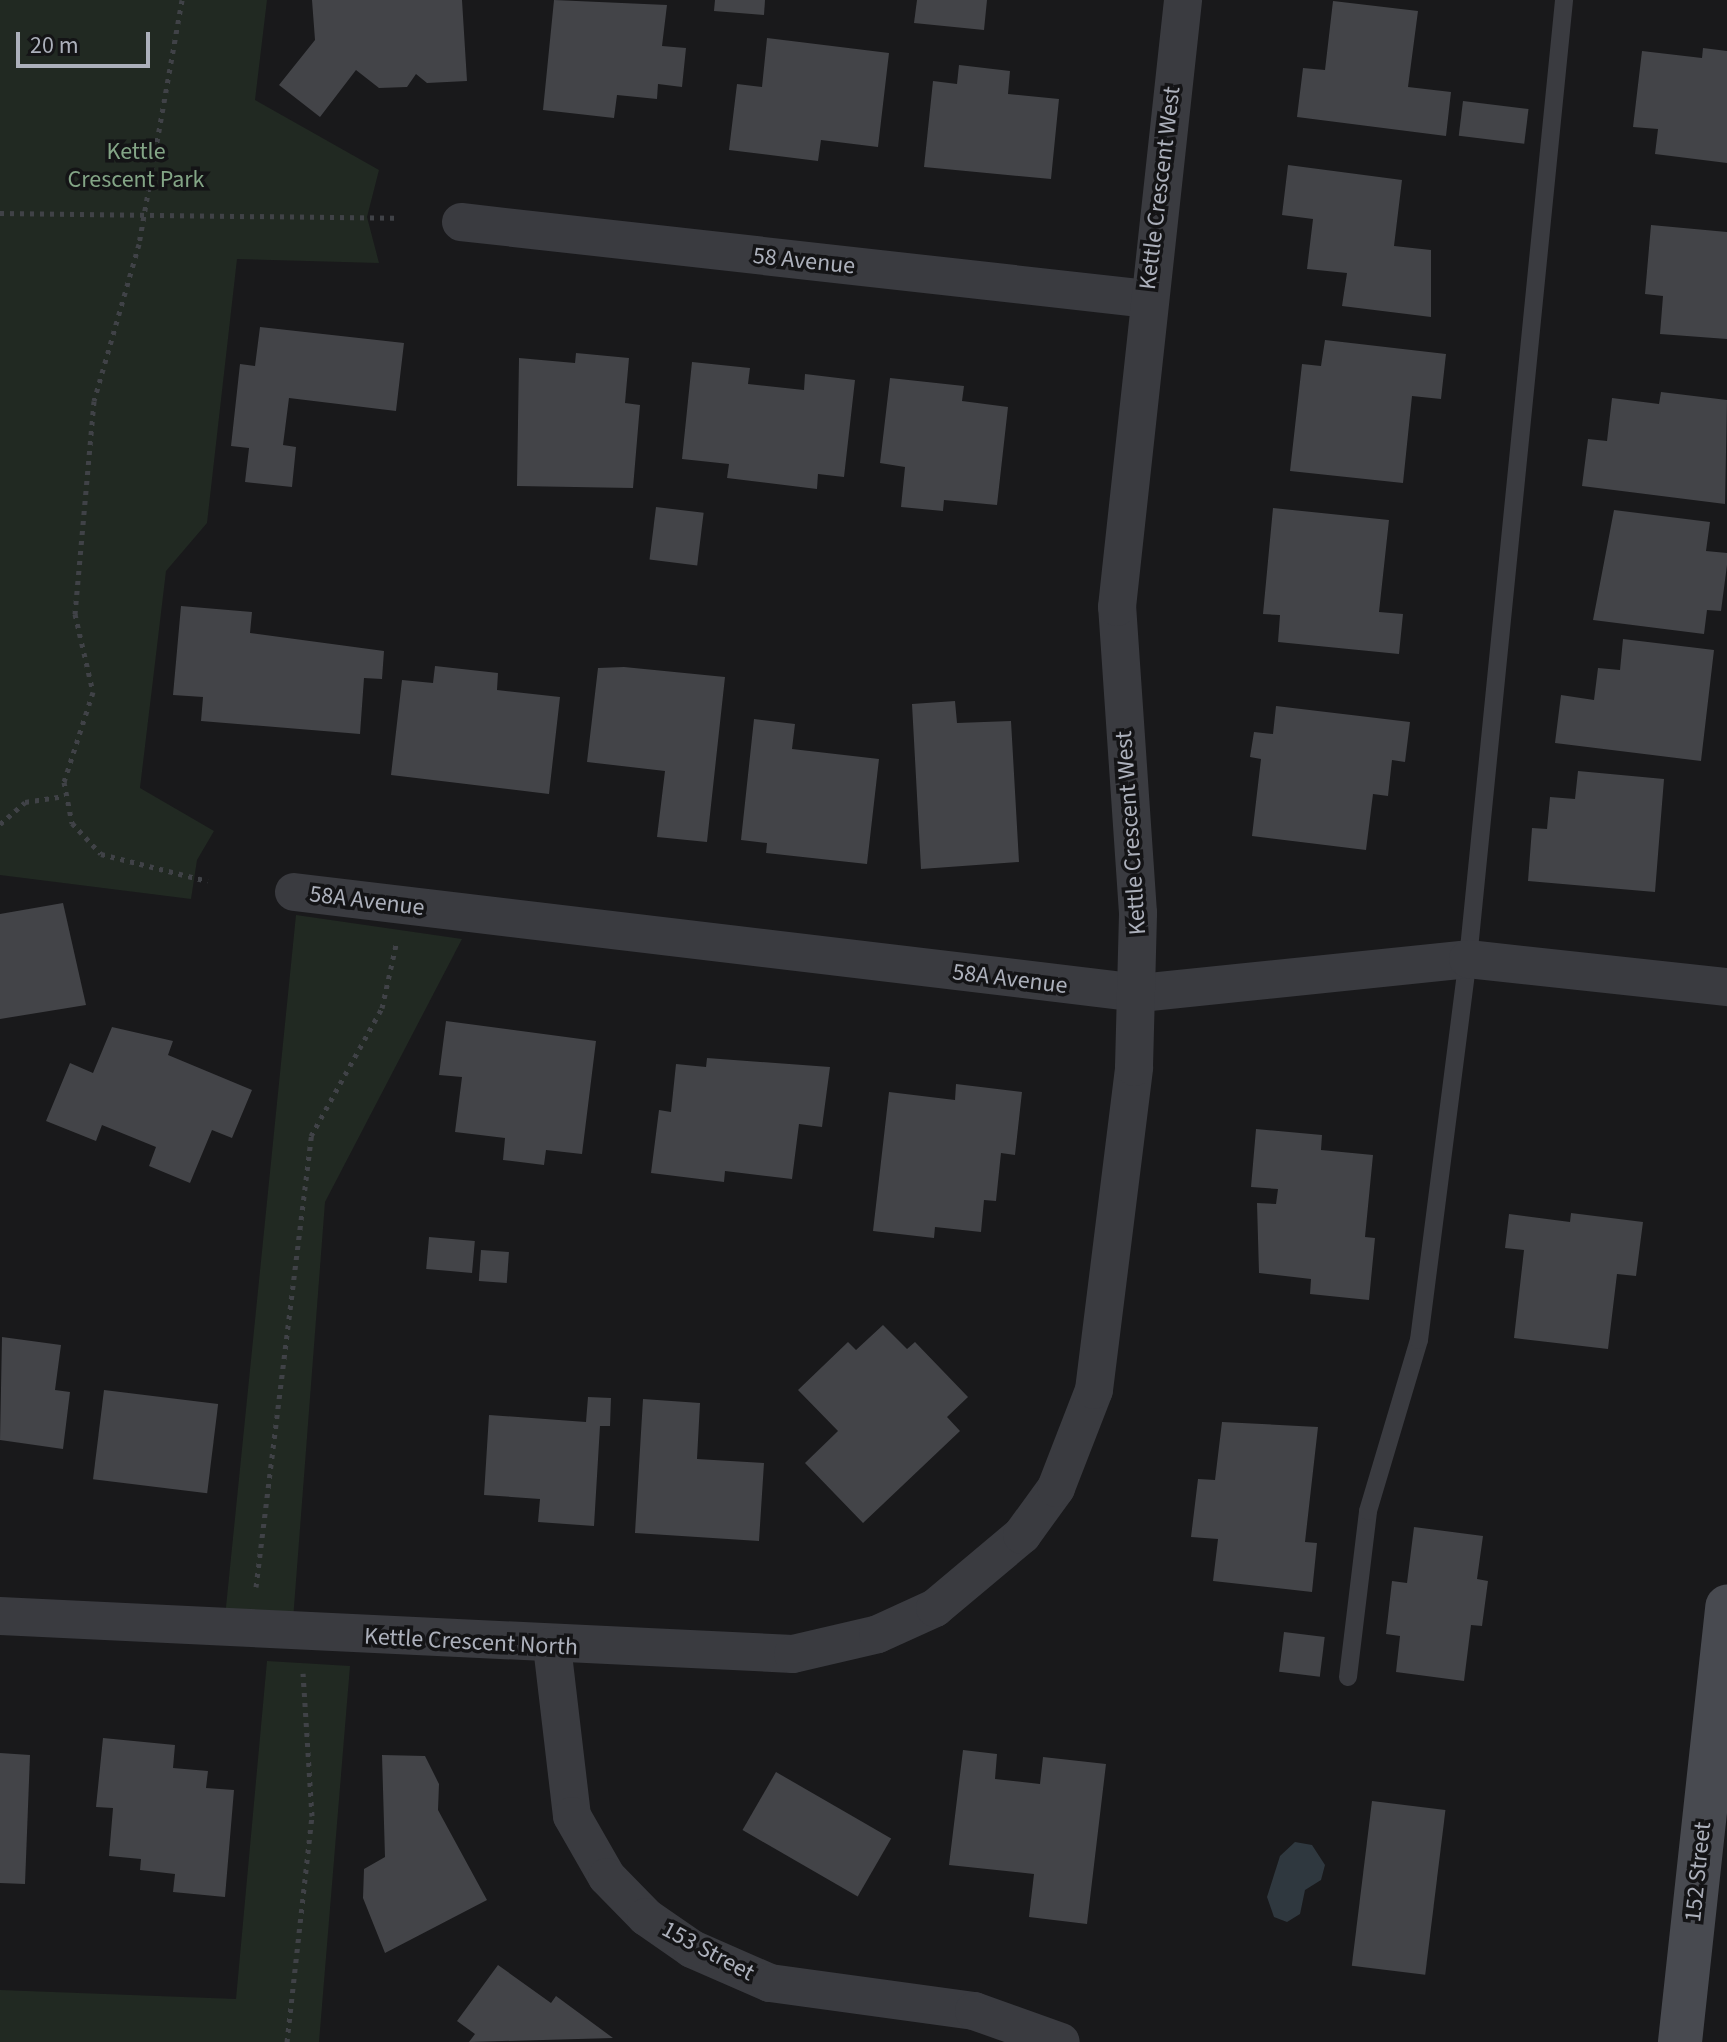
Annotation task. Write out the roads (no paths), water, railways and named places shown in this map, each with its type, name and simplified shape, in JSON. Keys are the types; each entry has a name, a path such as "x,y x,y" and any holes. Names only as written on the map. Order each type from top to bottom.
{"main road":[{"name":"152 Street","path":"1680,2042 1727,1607"}],"street":[{"name":"Kettle Crescent West","path":"935,1608 1022,1535 1056,1488 1094,1390 1140,993 1136,846 1115,652 1147,299 1183,0"},
{"name":"58 Avenue","path":"461,222 1147,299"},
{"name":"58A Avenue","path":"294,892 1140,993 1230,988 1363,964 1468,959 1727,987"},
{"name":"Kettle Crescent North","path":"0,1616 552,1646 793,1654 878,1634 935,1608"},
{"name":"153 Street","path":"552,1646 572,1816 607,1877 646,1917 692,1949 770,1983 974,2011 1061,2042"}],"lane":[{"path":"1348,1677 1368,1511 1419,1340 1468,959 1564,0"}],"park label":[{"name":"Kettle Crescent Park","path":"136,166"}]}
